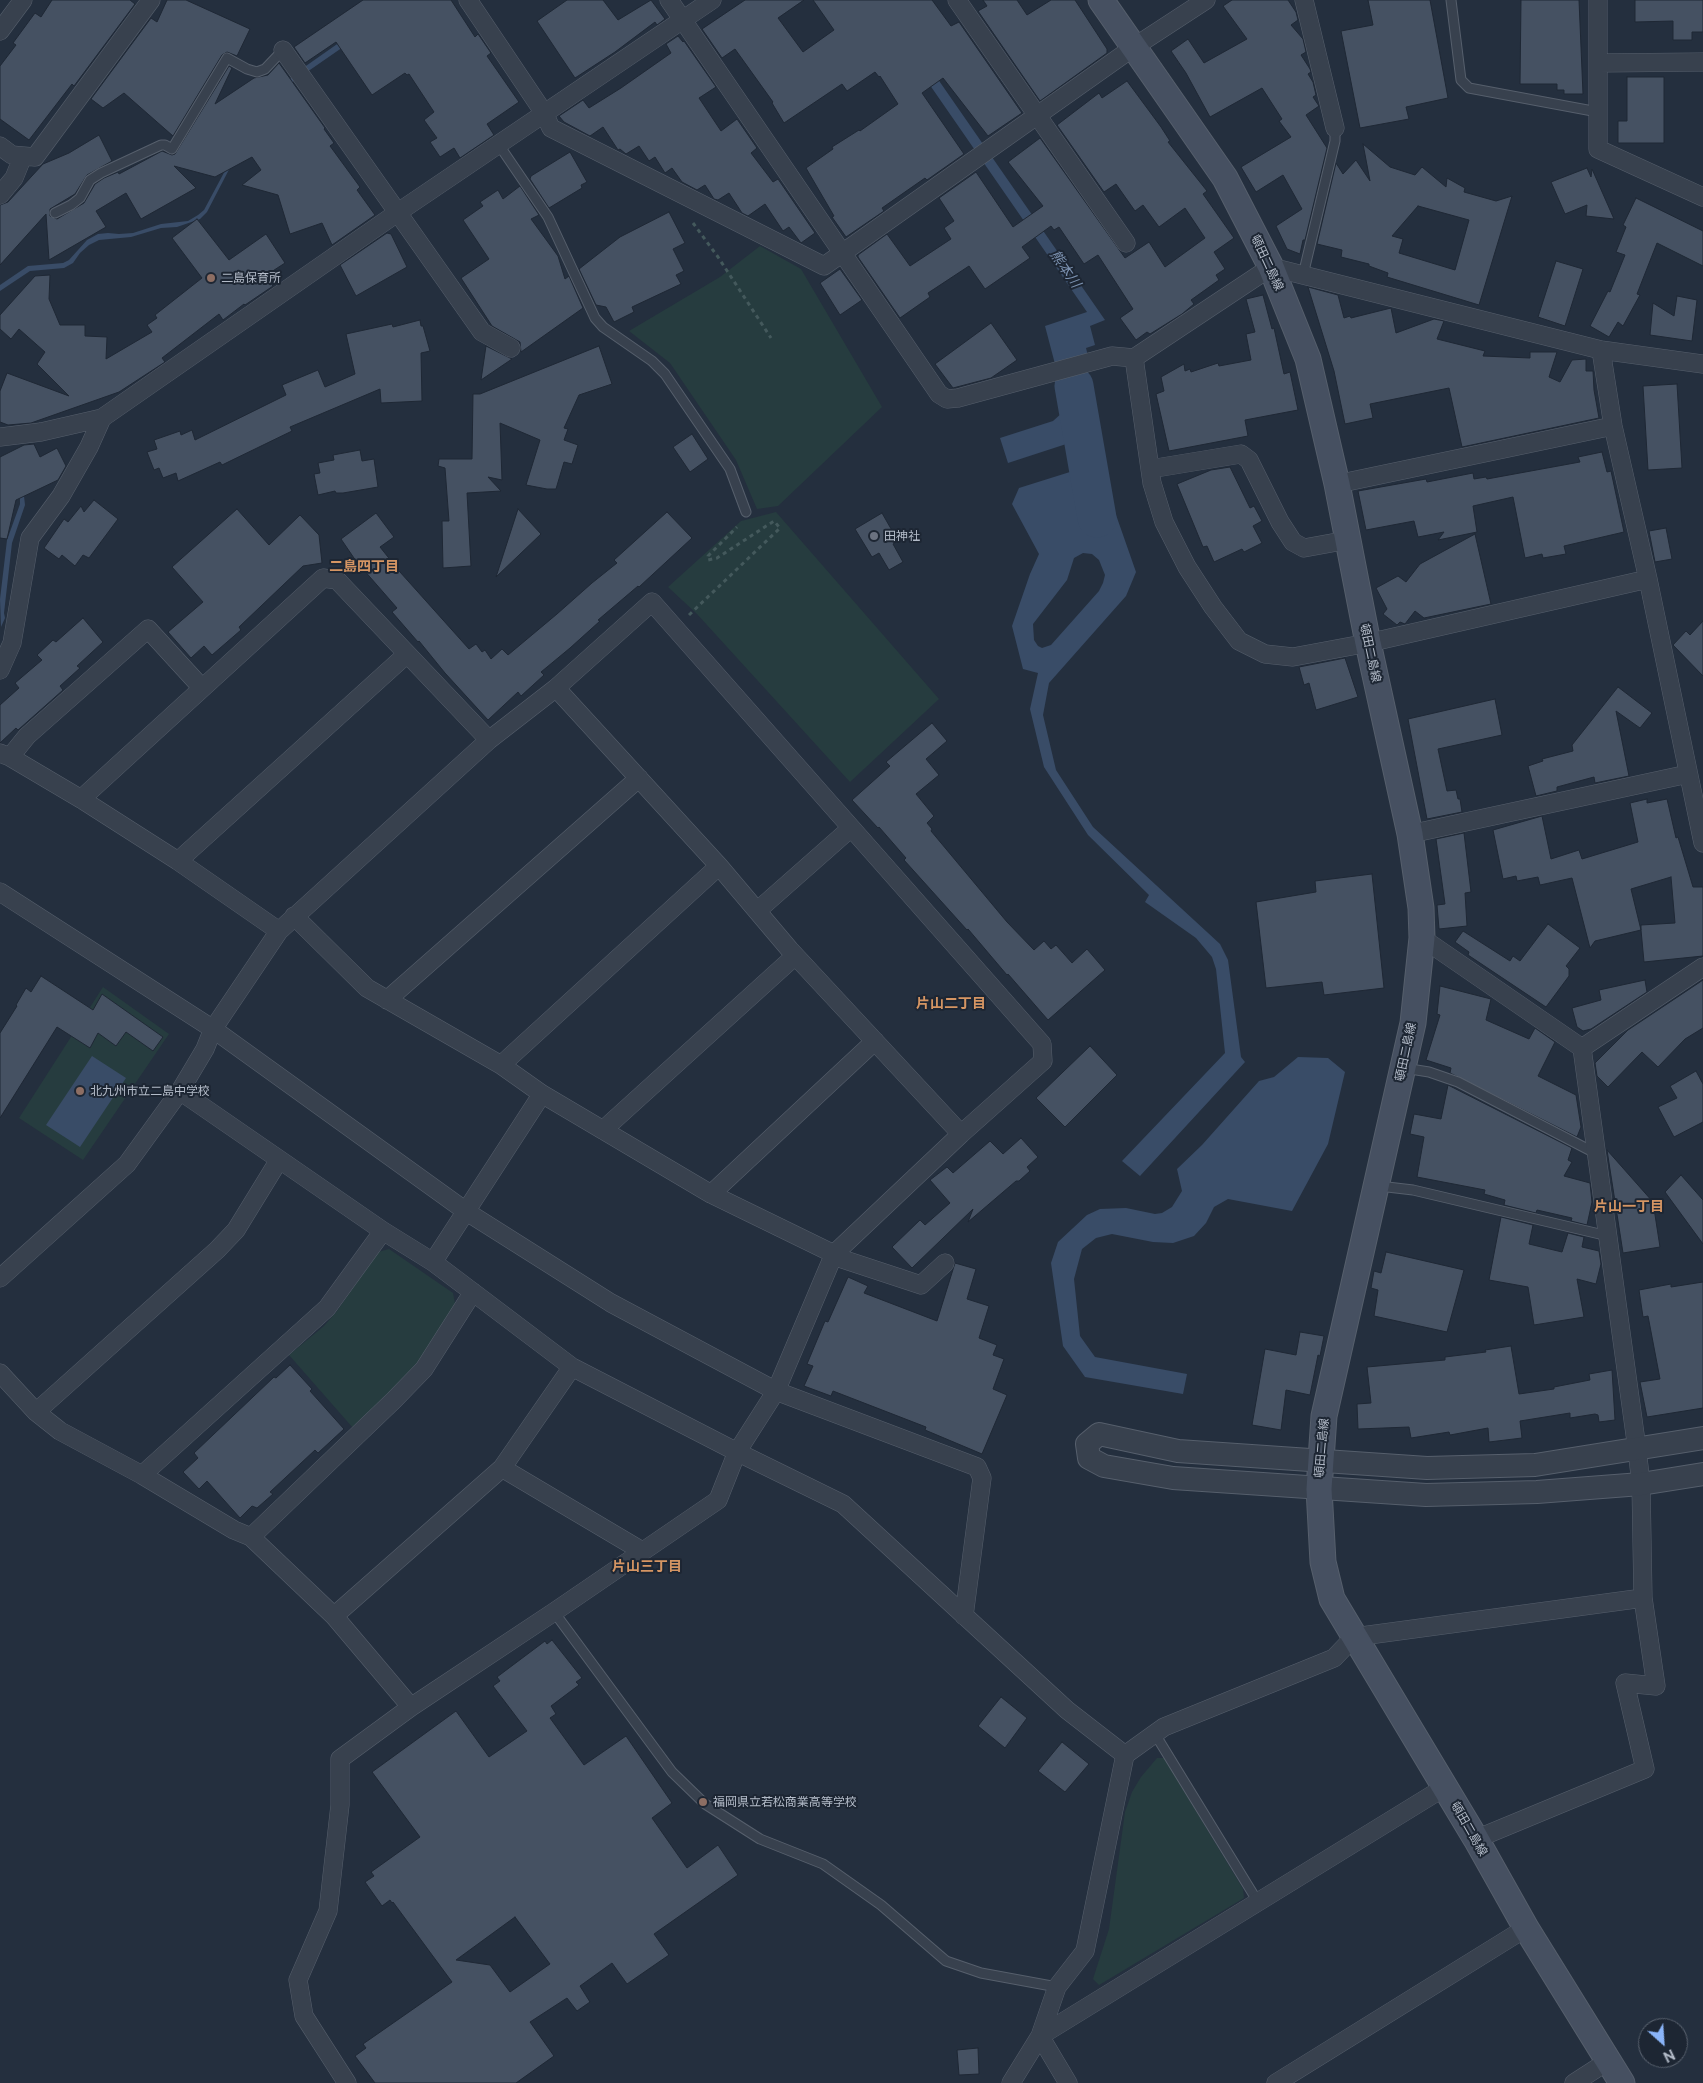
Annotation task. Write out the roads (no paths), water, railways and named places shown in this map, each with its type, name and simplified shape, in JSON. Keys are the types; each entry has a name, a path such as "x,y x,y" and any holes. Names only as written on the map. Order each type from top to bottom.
{"main road":[{"name":"頓田二島線","path":"1101,0 1225,178 1271,267 1308,359 1338,484 1368,643 1410,834 1421,908 1422,938 1413,1023 1324,1416 1319,1489 1323,1562 1332,1600 1476,1839 1526,1928 1622,2083"}],"street":[{"path":"0,31 23,0"},
{"path":"0,146 12,155 35,157 151,0"},
{"path":"468,0 544,113 551,128 824,266 1134,47 1206,0"},
{"path":"669,0 939,394 947,399 958,398 1112,356 1134,358 1271,267 1600,350 1703,364"},
{"path":"0,437 40,432 102,418 397,213 712,0"},
{"path":"957,0 1126,243"},
{"path":"1304,0 1335,128"},
{"path":"1598,0 1598,149 1703,197"},
{"path":"283,50 482,332 511,348"},
{"path":"1598,63 1703,62"},
{"path":"0,195 14,178 23,156"},
{"path":"1600,350 1613,426 1648,579 1703,843"},
{"path":"1134,358 1152,483 1164,522 1187,567 1213,607 1239,641 1266,654 1293,657 1368,643 1648,579"},
{"path":"0,670 12,643 30,538 61,496 89,447 102,418"},
{"path":"1338,484 1613,426"},
{"path":"1150,469 1241,454 1249,460 1280,522 1293,542 1304,548 1348,540"},
{"path":"81,799 323,578 337,580 489,740"},
{"path":"0,1278 127,1164 180,1091 205,1049 213,1029 279,931 489,740 556,688 652,602 1042,1044 1043,1061 961,1134 833,1255 776,1391 737,1452 718,1500 410,1707 340,1759 340,1805 328,1911 298,1980 304,2016 347,2083"},
{"path":"202,688 148,629 5,755 81,799 178,861 279,931"},
{"path":"178,861 407,654"},
{"path":"556,688 719,866 795,956 961,1134"},
{"path":"1410,834 1688,774"},
{"path":"388,1000 639,778"},
{"path":"757,911 851,828"},
{"path":"501,1065 719,866"},
{"path":"0,892 213,1029 467,1212 611,1302 776,1391 976,1466 982,1478 964,1616"},
{"path":"294,916 366,988 501,1065 542,1094 711,1194 833,1255 921,1285 945,1263"},
{"path":"1422,938 1582,1048 1637,1449 1641,1484 1644,1598 1656,1686 1625,1683 1645,1769 1476,1839"},
{"path":"602,1130 795,956"},
{"path":"1582,1048 1703,967"},
{"path":"711,1194 875,1041"},
{"path":"180,1091 383,1231 433,1262 572,1367 843,1504 1067,1710 1126,1755"},
{"path":"433,1262 542,1094"},
{"path":"36,1412 217,1250 236,1230 279,1160"},
{"path":"142,1475 327,1308 383,1231"},
{"path":"250,1537 424,1369 473,1292"},
{"path":"334,1616 502,1468 572,1367"},
{"path":"0,1373 36,1412 60,1431 142,1475 234,1530 250,1537 334,1616 410,1707"},
{"path":"1703,1438 1535,1465 1426,1468 1178,1451 1099,1434 1087,1444 1089,1458 1104,1466 1173,1478 1426,1495 1537,1492 1641,1484 1703,1474"},
{"path":"502,1468 642,1551"},
{"path":"1011,2083 1040,2036 1057,1987 1085,1951 1126,1755 1164,1728 1334,1658 1354,1637 1644,1598"},
{"path":"1040,2036 1445,1787"},
{"path":"1276,2083 1526,1928"},
{"path":"1040,2036 1068,2083"},
{"path":"1574,2083 1608,2061"}],"lane":[{"path":"1451,0 1461,80 1469,88 1598,112"},
{"path":"55,212 72,205 80,198 90,180 101,174 161,145 172,149 227,58 247,70 257,72 265,69 283,50"},
{"path":"1303,275 1335,141 1335,128"},
{"path":"498,144 548,217 595,318 603,327 652,360 665,374 730,469 746,512"},
{"path":"1402,1068 1429,1072 1458,1082 1597,1154"},
{"path":"1376,1186 1413,1190 1608,1236"},
{"path":"554,1612 672,1772 705,1804 760,1839 823,1864 881,1905 946,1961 981,1973 1057,1987"},
{"path":"1155,1734 1258,1902"}],"water":[{"path":"400,0 411,0 268,99 207,212 200,219 177,227 161,228 131,237 99,240 89,245 73,263 64,268 30,271 0,291 0,285 28,266 63,263 69,260 87,240 98,234 133,233 161,224 188,221 198,215 204,210 227,167 257,104 303,68"},
{"path":"871,0 883,0 1105,320 1090,326 1095,345 1086,348 1088,356 1076,359 1100,433 1008,463 1000,438 1053,421 1071,405 1055,364 1045,326 1087,312"},
{"path":"1089,466 1101,472 1136,572 1126,596 1049,683 1043,715 1056,770 1093,827 1220,944 1228,960 1241,1057 1245,1062 1140,1176 1122,1161 1225,1053 1216,969 1212,957 1196,938 1145,902 1149,895 1088,835 1044,767 1030,709 1038,673 1023,669 1012,626 1039,554 1012,504 1019,488","holes":["1083,553 1092,554 1099,560 1105,575 1099,591 1051,645 1042,648 1038,646 1034,640 1033,624 1067,580 1074,558"]},
{"path":"0,475 20,487 25,505 12,543 5,618 1,627 0,599 7,540 20,504 20,497"},
{"path":"92,1056 126,1078 80,1147 46,1125"},
{"path":"1298,1057 1328,1058 1345,1072 1328,1144 1292,1211 1228,1199 1214,1207 1206,1223 1194,1236 1173,1243 1153,1242 1112,1234 1096,1238 1082,1249 1074,1279 1080,1336 1095,1357 1187,1374 1183,1394 1085,1377 1063,1346 1051,1263 1058,1242 1087,1215 1100,1209 1126,1208 1155,1214 1162,1213 1172,1207 1182,1191 1177,1169 1202,1145 1259,1081 1274,1077"}],"waterway":[{"name":"熊本川","path":"1074,386 1097,518"}],"place":[{"name":"二島保育所","path":"211,278"},
{"name":"田神社","path":"874,536"},
{"name":"北九州市立二島中学校","path":"80,1091"},
{"name":"福岡県立若松商業高等学校","path":"703,1802"}],"district":[{"name":"二島四丁目","path":"364,567"},
{"name":"片山二丁目","path":"951,1004"},
{"name":"片山一丁目","path":"1629,1207"},
{"name":"片山三丁目","path":"647,1567"}]}
